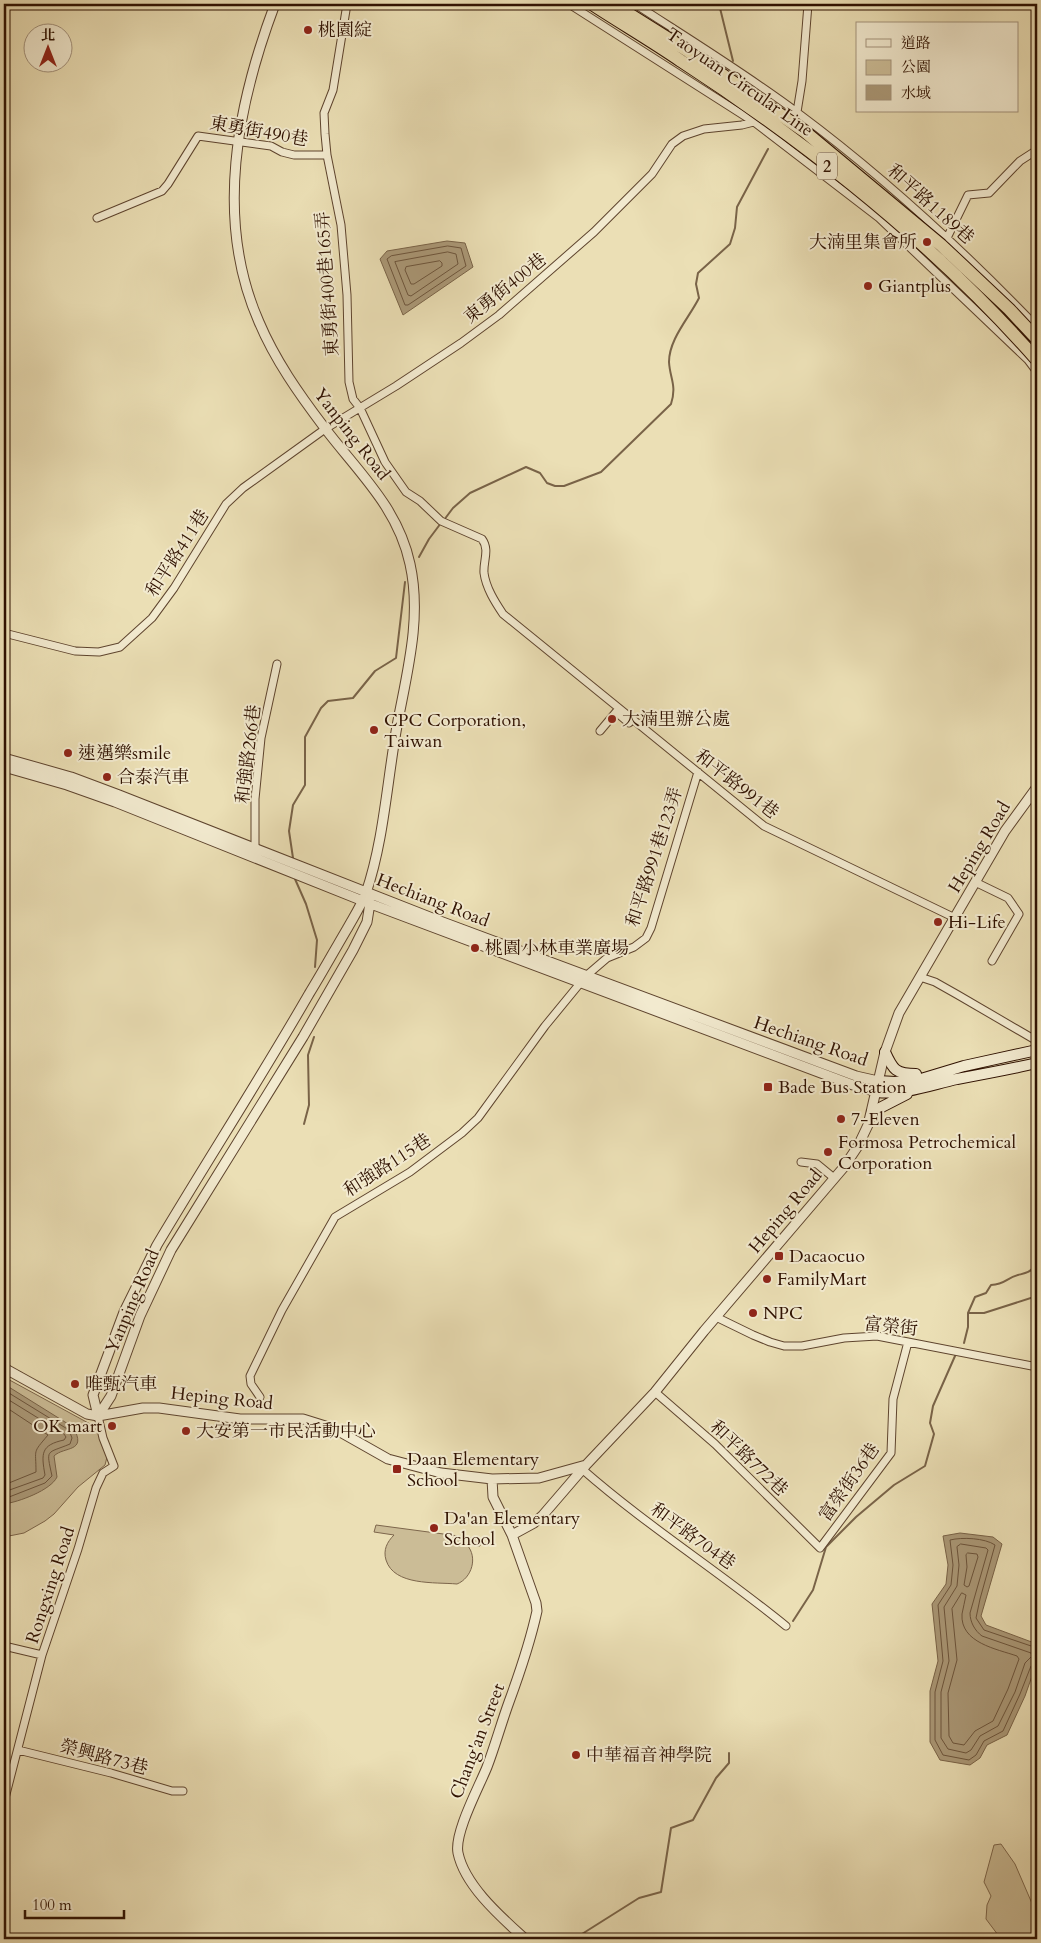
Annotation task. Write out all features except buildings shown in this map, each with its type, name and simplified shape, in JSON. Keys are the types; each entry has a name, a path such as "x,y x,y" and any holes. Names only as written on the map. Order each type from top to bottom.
{"highway":[{"name":"Taoyuan Circular Line","path":"592,4 682,61 796,141 867,198 933,255 999,316 1037,360"},
{"name":"Taoyuan Circular Line","path":"613,4 688,50 804,131 941,245 1037,339"}],"main road":[{"path":"885,1052 891,1066 900,1073 919,1074 1037,1050"},
{"path":"877,1092 913,1091 1037,1063"},
{"path":"878,1081 895,1082 921,1078 964,1066"},
{"path":"872,1112 913,1091"}],"street":[{"name":"Yanping Road","path":"98,1416 111,1396 140,1316 171,1250 303,1037 354,950 367,922 366,899 378,844 412,648 415,608 410,566 405,546 396,524 374,487 325,429 275,356 259,322 243,276 234,225 234,186 238,140 244,110 275,4"},
{"name":"東勇街490巷","path":"97,218 162,191 198,136 271,146 282,152 294,155 327,155 324,113 333,90 347,4"},
{"path":"569,4 754,122 879,218 1028,360 1037,372"},
{"name":"和平路1189巷","path":"634,4 797,112 872,171 987,274 1037,327"},
{"path":"797,112 802,81 808,4"},
{"name":"東勇街400巷","path":"226,504 264,472 325,429 461,343 499,315 614,212 652,174 672,144 683,136 704,129 742,126 797,112"},
{"path":"947,238 968,195 989,193 1020,161 1037,150"},
{"name":"東勇街400巷165弄","path":"327,155 341,225 347,295 349,382 353,399 360,408"},
{"path":"855,200 872,171"},
{"name":"和平路991巷","path":"360,408 394,476 406,492 424,504 444,522 482,539 486,544 487,555 484,564 484,575 488,587 503,614 764,826 955,918"},
{"name":"和平路411巷","path":"4,633 75,651 98,652 120,647 152,618 174,588 226,504"},
{"name":"和強路266巷","path":"254,852 255,799 261,738 276,664"},
{"path":"600,730 616,712 629,724"},
{"name":"Hechiang Road","path":"4,758 79,780 366,899 584,980 853,1085 877,1092"},
{"name":"Hechiang Road","path":"4,767 66,784 254,852"},
{"name":"和平路991巷123弄","path":"584,980 607,958 634,947 646,938 651,928 698,772"},
{"name":"Heping Road","path":"512,1535 534,1523 543,1515 584,1467 656,1392 716,1317 844,1167 858,1146 872,1112 885,1052 896,1019 1005,831 1037,786"},
{"path":"975,882 1008,898 1019,914 992,961"},
{"name":"Yanping Road","path":"98,1416 93,1395 124,1312 141,1275 157,1245 288,1032 366,899"},
{"path":"920,977 935,982 1037,1041"},
{"name":"Hechiang Road","path":"584,980 856,1076 878,1081"},
{"name":"和強路115巷","path":"260,1397 251,1384 250,1376 282,1310 335,1217 410,1172 462,1133 478,1118 545,1026 584,980"},
{"path":"802,1162 817,1164 834,1178"},
{"name":"富榮街","path":"716,1317 761,1339 784,1346 802,1346 860,1336 877,1336 1037,1367"},
{"name":"富榮街36巷","path":"820,1548 891,1453 893,1399 908,1342"},
{"path":"4,1368 87,1414 98,1416"},
{"name":"和平路772巷","path":"656,1392 715,1444 820,1548"},
{"name":"Heping Road","path":"98,1416 143,1408 159,1408 240,1420 303,1420 335,1429 388,1459 441,1473 492,1479 539,1478 584,1467"},
{"name":"Rongxing Road","path":"4,1802 42,1655 78,1549 96,1488 103,1472 114,1466 103,1438 98,1416"},
{"name":"和平路704巷","path":"584,1467 666,1536 740,1588 786,1626"},
{"name":"Chang'an Street","path":"492,1479 493,1497 512,1535 536,1603 537,1611 522,1670 487,1767 464,1822 458,1839 457,1851 462,1866 477,1889 495,1911 525,1939"},
{"path":"4,1646 42,1655"},
{"name":"榮興路73巷","path":"18,1750 111,1773 172,1791 183,1792"}],"green space":[{"path":"4,1377 92,1425 98,1432 107,1457 105,1465 78,1487 54,1514 45,1521 24,1533 4,1537"},
{"path":"376,1525 481,1539 480,1546 467,1545 472,1555 472,1567 466,1577 457,1584 416,1581 397,1574 390,1568 386,1560 385,1550 394,1535 374,1532"},
{"path":"1001,1844 1015,1864 1037,1915 1037,1939 1001,1939 986,1919 987,1905 991,1896 984,1882 994,1845"}],"water":[{"path":"447,241 465,243 473,267 403,315 380,259 387,251"},
{"path":"4,1384 73,1427 78,1441 73,1448 54,1456 57,1477 54,1482 42,1491 18,1501 4,1504"},
{"path":"960,1533 993,1537 1002,1544 981,1616 986,1625 1037,1644 1037,1662 1025,1696 1007,1735 987,1745 980,1758 970,1765 940,1760 930,1742 930,1691 938,1661 932,1604 946,1584 948,1565 943,1536"}],"waterway":[{"path":"719,4 733,61"},
{"path":"444,520 453,508 470,493 526,467 540,473 547,483 555,486 564,486 601,472 671,404 673,387 669,362 670,353 676,337 699,298 696,284 698,273 730,244 735,228 737,207 768,149"},
{"path":"419,557 441,523"},
{"path":"293,858 289,831 293,805 305,785 305,737 321,708 328,701 353,698 375,671 396,658 405,582"},
{"path":"295,879 306,904 317,940 315,967"},
{"path":"304,1124 309,1105 308,1055 314,1037"},
{"path":"964,1343 968,1327 968,1313 975,1297 986,1293 991,1285 1027,1272 1037,1266"},
{"path":"968,1313 984,1313 1037,1296"},
{"path":"793,1621 813,1590 826,1547 856,1517 894,1485 925,1466 934,1434 930,1423 933,1406 955,1356"},
{"path":"574,1939 639,1898 661,1892 671,1828 693,1820 716,1778 729,1763 729,1753"}],"place":[{"name":"桃園綻","path":"308,30"},
{"name":"大湳里集會所","path":"927,242"},
{"name":"Giantplus","path":"868,286"},
{"name":"大湳里辦公處","path":"612,719"},
{"name":"CPC Corporation, Taiwan","path":"374,730"},
{"name":"速邁樂smile","path":"68,753"},
{"name":"合泰汽車","path":"107,777"},
{"name":"Hi-Life","path":"938,922"},
{"name":"桃園小林車業廣場","path":"475,948"},
{"name":"Bade Bus Station","path":"768,1087"},
{"name":"7-Eleven","path":"841,1119"},
{"name":"Formosa Petrochemical Corporation","path":"828,1152"},
{"name":"Dacaocuo","path":"779,1256"},
{"name":"FamilyMart","path":"767,1279"},
{"name":"NPC","path":"753,1313"},
{"name":"唯甄汽車","path":"75,1384"},
{"name":"OK mart","path":"112,1426"},
{"name":"大安第一市民活動中心","path":"186,1431"},
{"name":"Daan Elementary School","path":"397,1469"},
{"name":"Da'an Elementary School","path":"434,1528"},
{"name":"中華福音神學院","path":"576,1755"}]}
